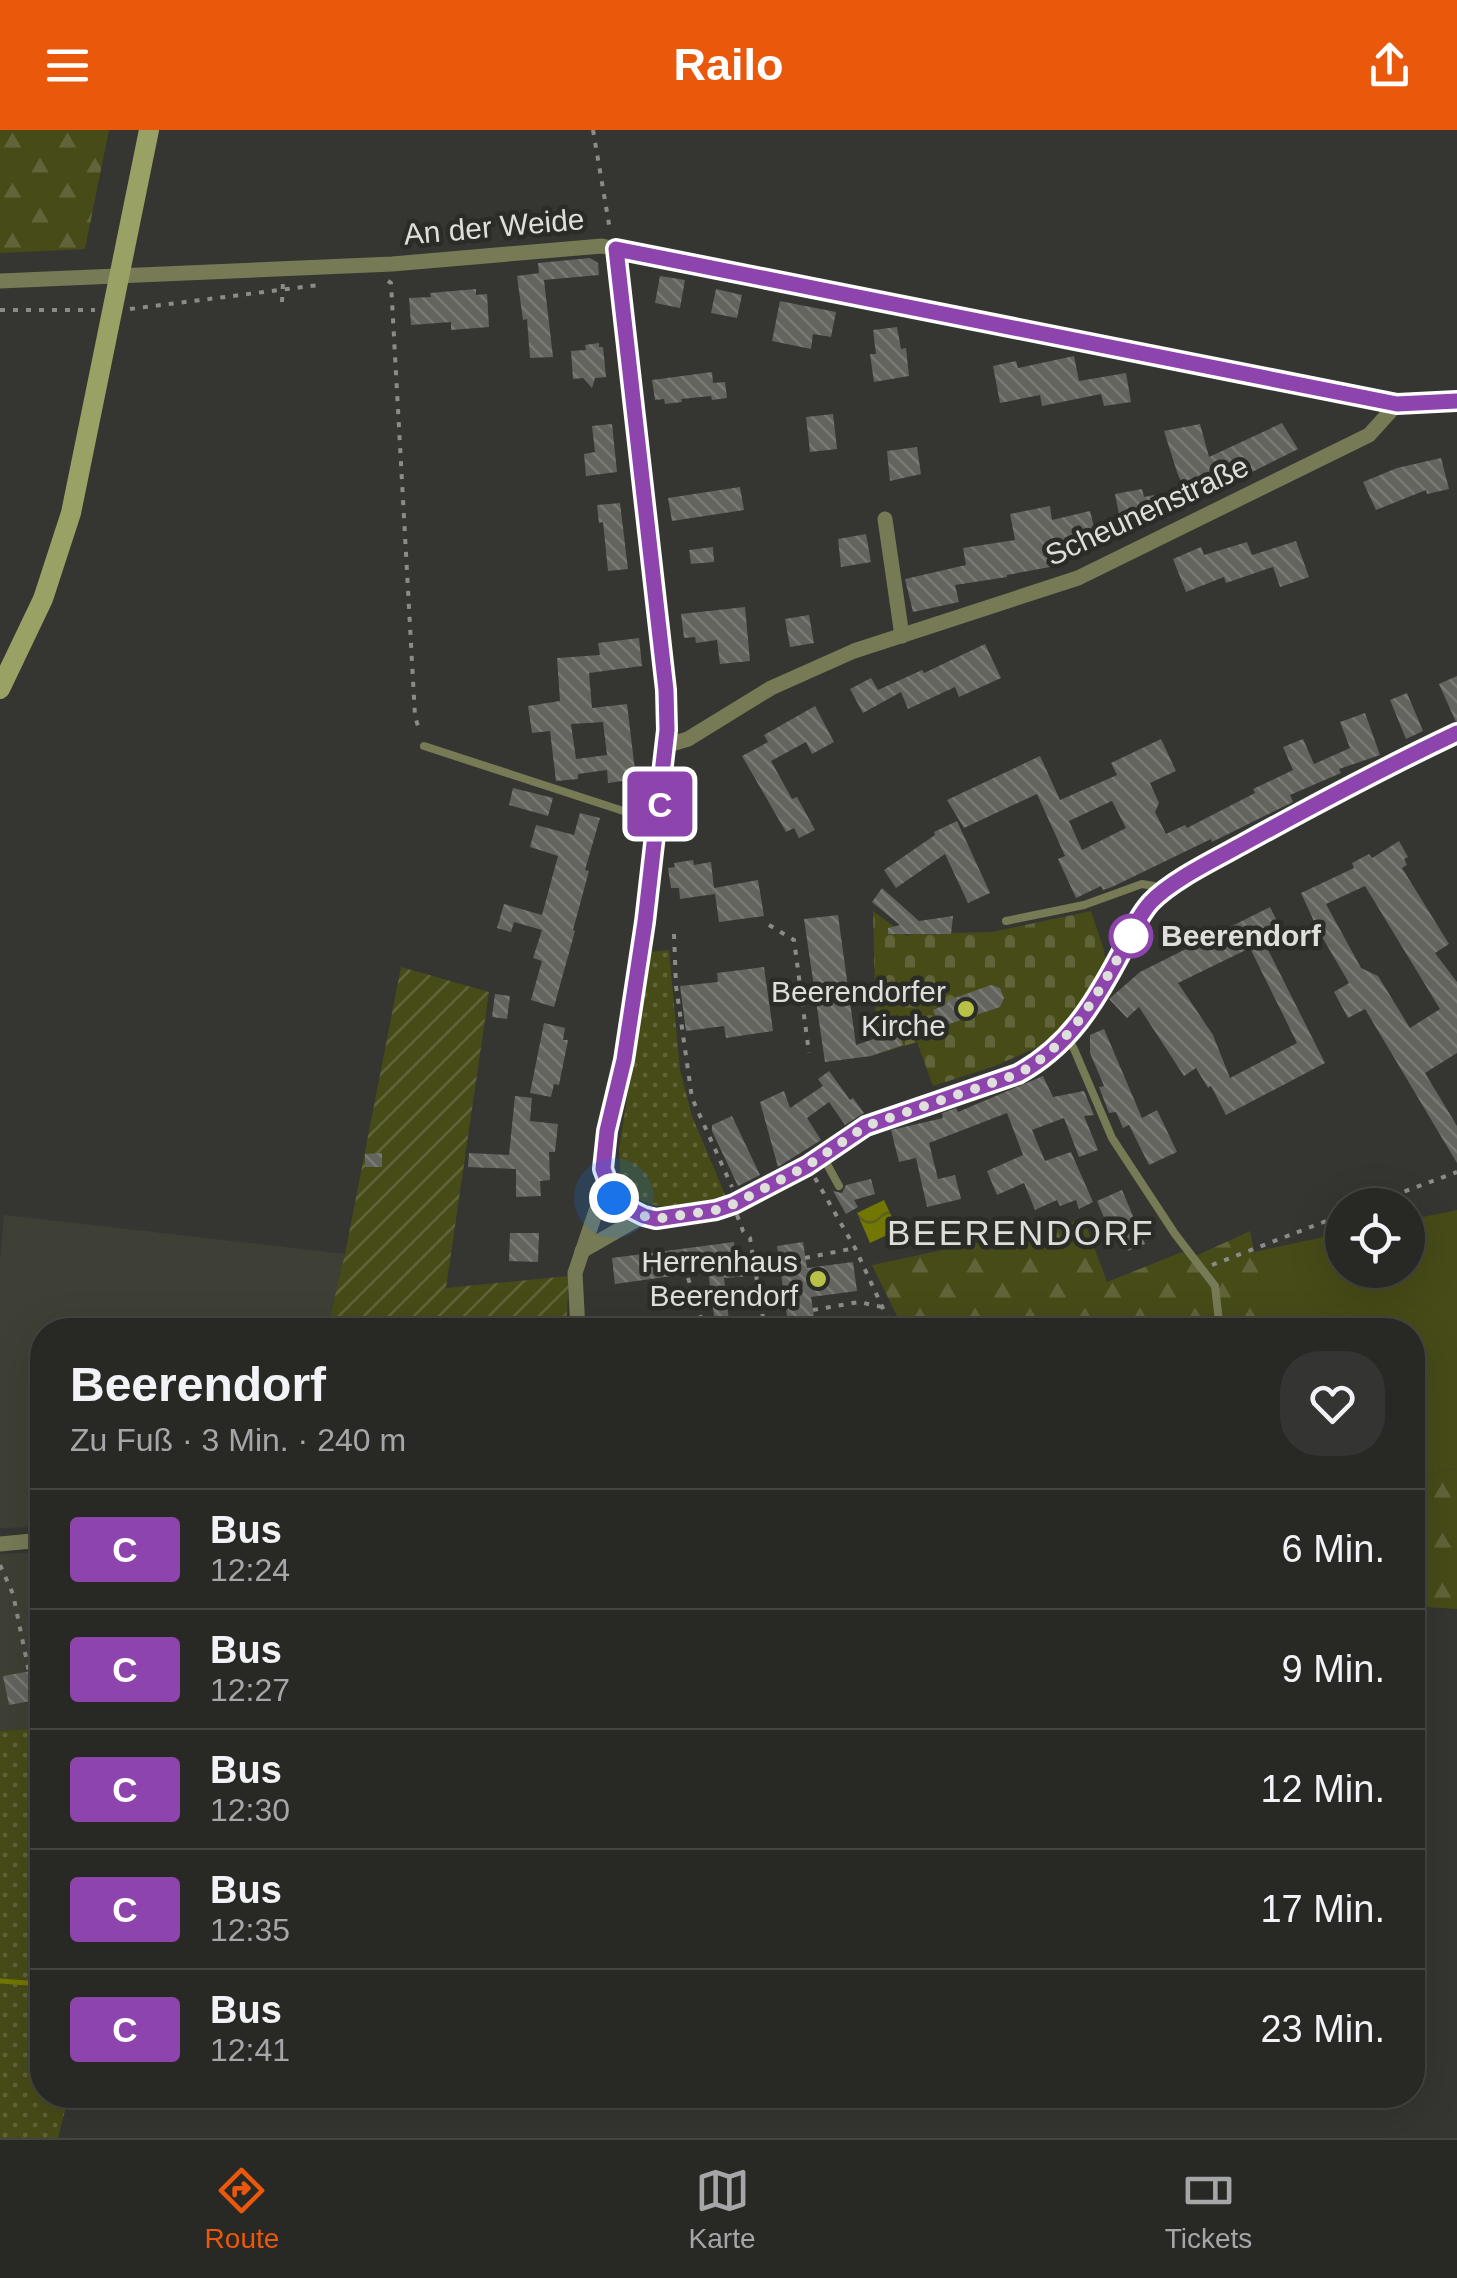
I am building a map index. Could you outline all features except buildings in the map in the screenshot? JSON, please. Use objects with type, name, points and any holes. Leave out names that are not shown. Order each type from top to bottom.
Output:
[{"type":"main road","points":[[0,689],[56,564],[78,479],[149,130]]},
{"type":"street","name":"An der Weide","points":[[0,281],[392,264],[602,246],[1397,404],[1457,401]]},
{"type":"street","points":[[616,249],[666,690],[658,820],[624,1060],[607,1131],[603,1169],[614,1198],[626,1207],[656,1219],[734,1204],[807,1166],[866,1126],[1018,1074],[1042,1061],[1067,1037],[1101,990],[1151,902],[1222,856],[1362,779],[1457,734]]},
{"type":"street","name":"Scheunenstraße","points":[[665,746],[688,740],[771,688],[854,652],[1078,578],[1369,434],[1397,404]]},
{"type":"street","points":[[885,518],[902,636]]},
{"type":"street","points":[[578,1318],[576,1273],[596,1208],[608,1186]]},
{"type":"street","points":[[581,1252],[644,1216]]},
{"type":"street","points":[[0,1544],[30,1541]]},
{"type":"lane","points":[[424,746],[658,820]]},
{"type":"lane","points":[[1006,921],[1084,905],[1142,884],[1154,886],[1162,894]]},
{"type":"lane","points":[[1067,1037],[1112,1138],[1175,1234],[1216,1286],[1219,1318]]},
{"type":"lane","points":[[822,1155],[839,1186]]},
{"type":"path","points":[[593,130],[608,224],[616,249]]},
{"type":"path","points":[[384,278],[391,283],[416,716],[424,746]]},
{"type":"path","points":[[0,310],[156,307],[334,282]]},
{"type":"path","points":[[769,925],[794,940],[809,1053]]},
{"type":"path","points":[[674,934],[676,986],[692,1098],[734,1192],[743,1231],[750,1238],[764,1318]]},
{"type":"path","points":[[807,1166],[855,1248],[887,1318]]},
{"type":"path","points":[[1414,1188],[1457,1172]]},
{"type":"path","points":[[1202,1269],[1325,1221]]},
{"type":"path","points":[[806,1258],[855,1248]]},
{"type":"path","points":[[688,1278],[700,1318]]},
{"type":"path","points":[[813,1310],[859,1302],[882,1307]]},
{"type":"path","points":[[0,1565],[12,1594],[29,1672]]},
{"type":"shaded area","points":[[4,1215],[345,1254],[330,1318],[30,1318],[30,1527],[0,1528],[0,1261]]},
{"type":"shaded area","points":[[30,1553],[30,1729],[0,1731],[0,1554]]},
{"type":"green space","points":[[0,130],[109,130],[85,249],[0,253]]},
{"type":"green space","points":[[873,911],[907,936],[992,932],[1091,911],[1106,965],[1095,987],[1061,1029],[1040,1046],[933,1086],[917,1042],[881,1053],[876,1039]]},
{"type":"green space","points":[[669,950],[680,1070],[692,1116],[726,1197],[671,1207],[648,1204],[629,1192],[621,1182],[619,1149],[650,952]]},
{"type":"green space","points":[[401,967],[489,992],[446,1288],[569,1276],[567,1318],[330,1318]]},
{"type":"green space","points":[[1457,1210],[1457,1468],[1425,1475],[1425,1318],[1268,1318],[1254,1252],[1325,1237],[1325,1288],[1425,1288],[1425,1217]]},
{"type":"green space","points":[[1084,1220],[1107,1282],[1182,1252],[1198,1255],[1250,1231],[1268,1318],[898,1318],[872,1265]]},
{"type":"green space","points":[[1457,1468],[1457,1609],[1425,1607],[1425,1475]]},
{"type":"green space","points":[[30,1729],[30,2108],[66,2108],[58,2138],[0,2138],[0,1731]]},
{"type":"water","points":[[884,1200],[898,1230],[870,1243],[857,1213]]},
{"type":"waterway","points":[[0,1981],[30,1983]]},
{"type":"bus line","name":"C","points":[[1457,401],[1397,404],[616,249],[666,690],[667,730],[645,922],[624,1060],[607,1131],[603,1169],[614,1198],[656,1219],[716,1210],[807,1166],[866,1126],[1018,1074],[1042,1061],[1087,1012],[1151,902],[1253,839],[1379,770],[1457,733]]},
{"type":"place","name":"Beerendorf","points":[[1131,936]]},
{"type":"place","name":"Beerendorfer Kirche","points":[[966,1009]]},
{"type":"place","name":"Herrenhaus Beerendorf","points":[[818,1279]]},
{"type":"district","name":"BEERENDORF","points":[[1021,1233]]},
{"type":"route","points":[[614,1198],[656,1219],[716,1210],[807,1166],[866,1126],[1018,1074],[1042,1061],[1067,1037],[1101,990],[1131,936]]}]
